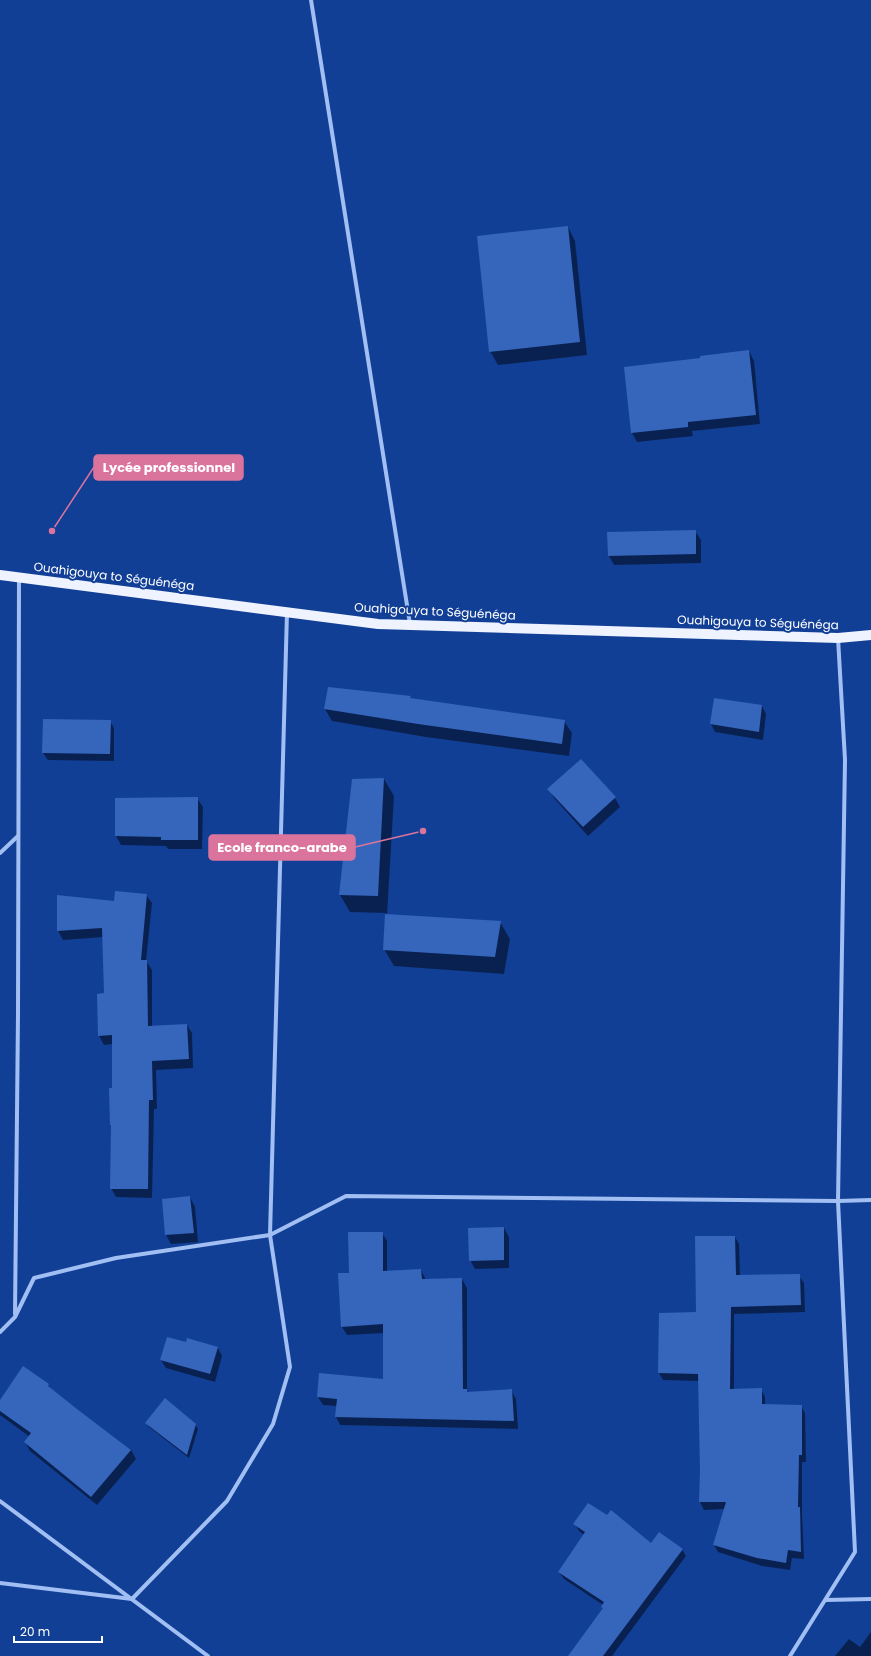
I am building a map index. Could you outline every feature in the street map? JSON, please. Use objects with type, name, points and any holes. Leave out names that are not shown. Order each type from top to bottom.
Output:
[{"type":"main road","name":"Ouahigouya to Séguénéga","points":[[0,574],[378,624],[838,638],[871,635]]},
{"type":"street","points":[[311,0],[410,625]]},
{"type":"street","points":[[15,1317],[19,577]]},
{"type":"street","points":[[132,1599],[227,1501],[273,1424],[290,1367],[270,1235],[287,612]]},
{"type":"street","points":[[790,1656],[855,1552],[838,1201],[845,760],[838,638]]},
{"type":"street","points":[[0,853],[18,836]]},
{"type":"street","points":[[0,1332],[15,1317],[34,1278],[116,1258],[270,1235],[346,1196],[838,1201],[871,1200]]},
{"type":"street","points":[[0,1501],[208,1656]]},
{"type":"street","points":[[0,1583],[132,1599]]},
{"type":"street","points":[[826,1600],[871,1599]]},
{"type":"building","points":[[568,226],[580,342],[489,352],[477,236]]},
{"type":"building","points":[[749,350],[756,415],[688,422],[688,427],[631,433],[624,367],[700,358],[700,356]]},
{"type":"building","points":[[696,530],[696,554],[608,556],[607,532]]},
{"type":"building","points":[[328,687],[411,696],[410,698],[565,720],[562,744],[324,709]]},
{"type":"building","points":[[714,698],[762,705],[759,732],[710,724]]},
{"type":"building","points":[[43,719],[111,720],[110,754],[42,753]]},
{"type":"building","points":[[581,759],[616,797],[583,827],[547,789]]},
{"type":"building","points":[[384,778],[378,896],[339,895],[352,779]]},
{"type":"building","points":[[198,797],[198,840],[161,840],[161,837],[115,836],[115,798]]},
{"type":"building","points":[[115,891],[147,894],[141,960],[147,960],[148,1026],[187,1024],[189,1059],[152,1061],[153,1100],[149,1100],[148,1189],[110,1189],[111,1125],[109,1088],[112,1088],[112,1035],[98,1036],[97,994],[104,993],[102,928],[57,931],[57,895],[114,901]]},
{"type":"building","points":[[385,914],[501,921],[495,957],[383,950]]},
{"type":"building","points":[[190,1196],[194,1233],[165,1235],[162,1199]]},
{"type":"building","points":[[504,1227],[504,1260],[469,1261],[468,1228]]},
{"type":"building","points":[[348,1232],[383,1232],[383,1271],[421,1269],[422,1279],[462,1278],[463,1389],[467,1389],[467,1392],[512,1389],[514,1421],[335,1417],[337,1399],[317,1397],[319,1373],[383,1379],[383,1324],[341,1327],[338,1273],[349,1273]]},
{"type":"building","points":[[695,1236],[735,1236],[736,1275],[800,1274],[801,1305],[731,1307],[730,1389],[762,1388],[762,1404],[802,1405],[802,1455],[799,1455],[798,1507],[800,1507],[801,1552],[788,1550],[786,1563],[757,1558],[713,1545],[726,1502],[699,1502],[700,1471],[698,1374],[658,1373],[659,1313],[696,1312]]},
{"type":"building","points":[[167,1337],[186,1342],[187,1338],[218,1347],[210,1374],[160,1360]]},
{"type":"building","points":[[23,1366],[49,1384],[48,1386],[131,1450],[91,1497],[24,1442],[31,1433],[0,1411],[0,1400]]},
{"type":"building","points":[[165,1398],[196,1424],[187,1455],[145,1423]]},
{"type":"building","points":[[588,1503],[607,1515],[611,1510],[651,1543],[659,1532],[683,1549],[603,1656],[568,1656],[603,1608],[601,1607],[604,1602],[558,1572],[585,1532],[573,1524]]},
{"type":"place","name":"Lycée professionnel","points":[[52,531]]},
{"type":"place","name":"Ecole franco-arabe","points":[[423,831]]}]
